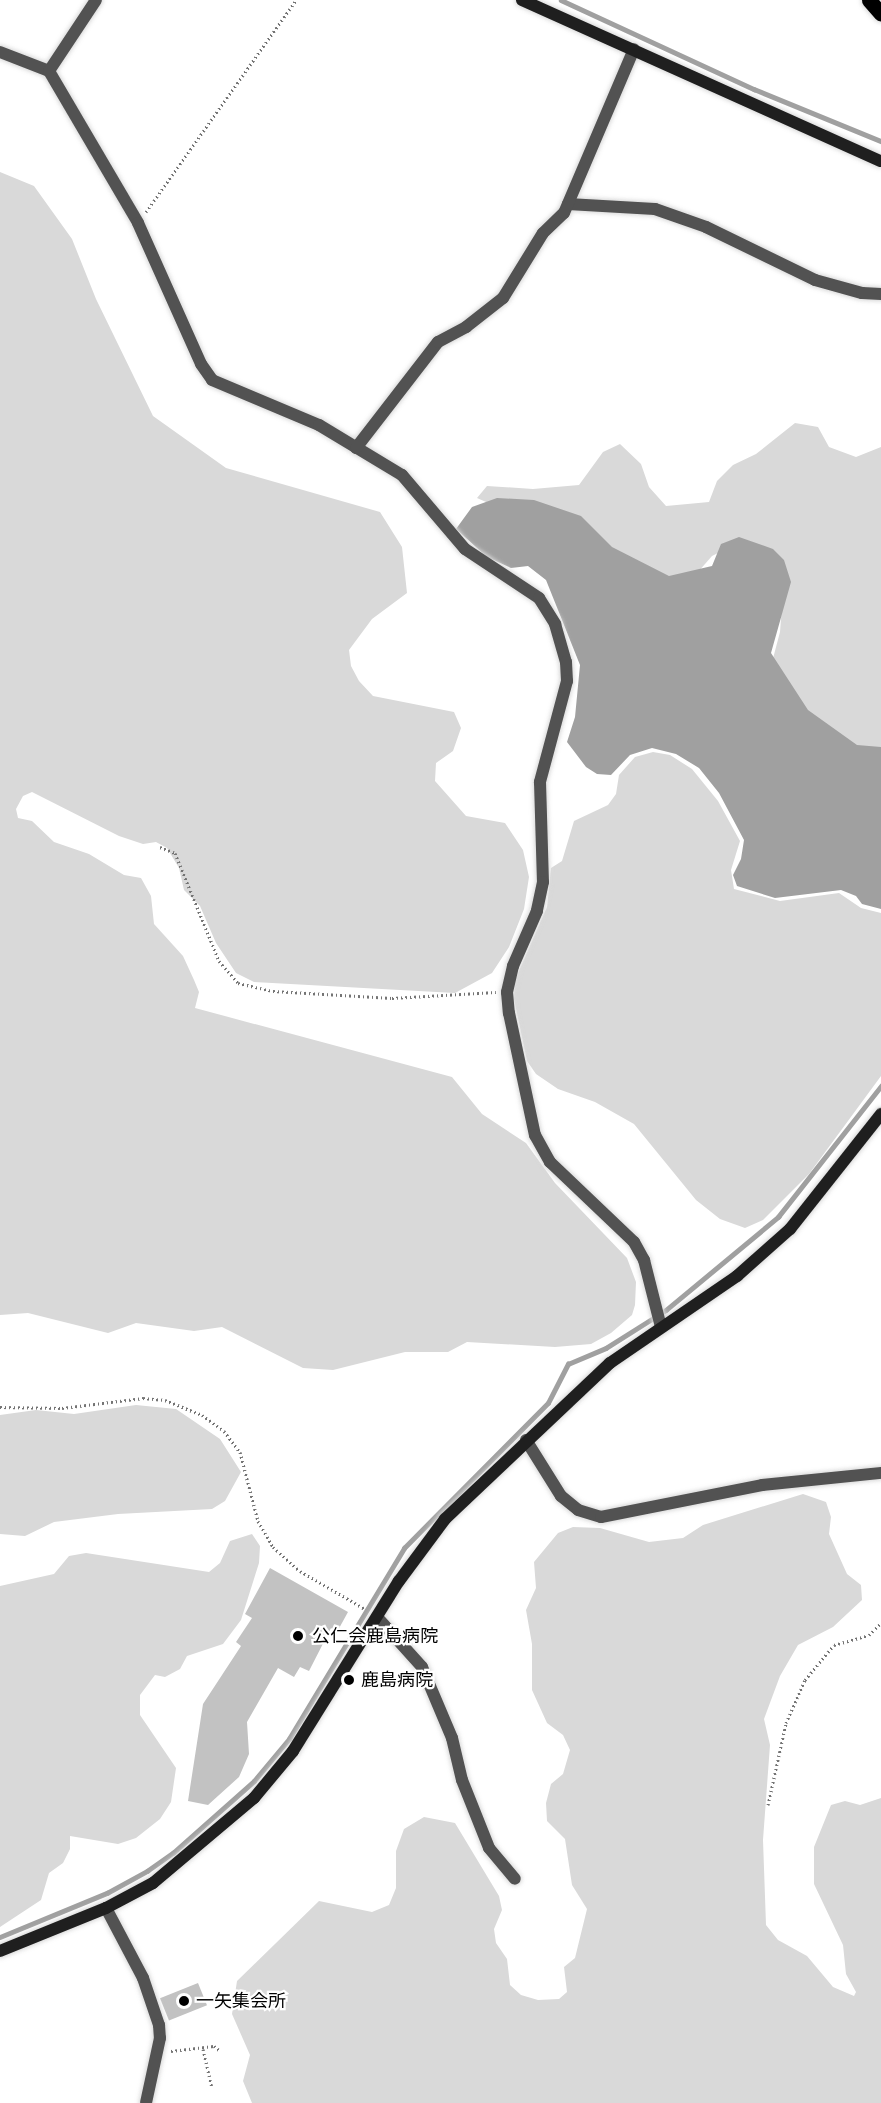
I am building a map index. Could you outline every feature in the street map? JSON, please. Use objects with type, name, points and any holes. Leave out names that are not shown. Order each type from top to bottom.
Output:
[{"type":"main road","points":[[869,0],[881,14]]},
{"type":"street","points":[[49,71],[96,0]]},
{"type":"street","points":[[522,0],[881,161]]},
{"type":"street","points":[[356,447],[438,342],[466,327],[503,298],[543,233],[568,204],[634,49]]},
{"type":"street","points":[[0,52],[49,71],[138,223],[201,364],[212,380],[319,425],[402,475],[465,549],[539,598],[561,640],[567,681],[540,782],[543,882],[537,911],[507,992],[535,1135],[550,1162],[633,1242],[644,1260],[658,1318]]},
{"type":"street","points":[[568,204],[655,209],[706,227],[815,280],[862,293],[881,294]]},
{"type":"street","points":[[0,1951],[106,1908],[153,1883],[188,1857],[273,1778],[377,1617],[445,1519],[526,1440],[658,1318],[737,1276],[790,1229],[881,1114]]},
{"type":"street","points":[[526,1440],[561,1496],[578,1510],[601,1517],[762,1485],[881,1473]]},
{"type":"street","points":[[377,1617],[422,1667],[452,1738],[462,1780],[489,1848],[515,1879]]},
{"type":"street","points":[[106,1908],[152,2001],[160,2038],[146,2103]]},
{"type":"path","points":[[138,223],[296,0]]},
{"type":"path","points":[[160,847],[175,853],[219,961],[238,983],[273,991],[392,998],[507,992]]},
{"type":"path","points":[[0,1407],[62,1408],[143,1398],[165,1400],[202,1415],[224,1431],[240,1452],[258,1521],[273,1547],[300,1571],[362,1608]]},
{"type":"path","points":[[768,1805],[786,1723],[806,1680],[834,1645],[869,1635],[881,1623]]},
{"type":"path","points":[[158,2052],[203,2049],[214,2046],[219,2050]]},
{"type":"path","points":[[203,2049],[212,2088]]},
{"type":"shaded area","points":[[0,172],[34,186],[72,239],[96,299],[153,416],[226,468],[380,512],[402,547],[407,593],[372,619],[349,650],[351,666],[359,681],[373,696],[454,712],[461,728],[453,751],[436,763],[435,781],[466,816],[505,823],[523,850],[529,877],[524,909],[509,947],[492,973],[455,993],[254,982],[236,973],[216,943],[200,906],[184,890],[179,868],[167,848],[156,842],[143,844],[119,836],[32,792],[23,796],[16,809],[18,818],[32,821],[54,842],[89,854],[124,875],[141,878],[151,896],[154,924],[183,956],[199,992],[195,1008],[452,1077],[482,1114],[526,1143],[555,1183],[627,1258],[636,1282],[632,1315],[611,1333],[591,1344],[555,1347],[467,1342],[448,1352],[405,1352],[333,1370],[303,1368],[222,1327],[194,1331],[136,1323],[108,1333],[28,1313],[0,1315]]},
{"type":"shaded area","points":[[795,423],[818,427],[829,447],[856,457],[881,447],[881,752],[848,748],[820,728],[771,666],[780,632],[783,591],[734,545],[712,556],[691,580],[664,580],[477,498],[487,486],[533,489],[579,485],[603,452],[620,444],[641,464],[649,487],[666,506],[709,502],[717,481],[733,465],[756,454]]},
{"type":"shaded area","points":[[497,498],[534,500],[581,516],[612,547],[669,576],[712,566],[721,544],[739,537],[773,549],[784,560],[791,582],[771,653],[808,710],[857,745],[881,747],[881,909],[862,904],[856,896],[841,890],[775,898],[737,886],[733,875],[741,859],[744,840],[719,793],[699,768],[676,754],[652,748],[630,755],[611,775],[597,774],[586,767],[567,742],[575,717],[580,665],[546,580],[528,566],[511,568],[487,557],[456,529],[472,507]]},
{"type":"shaded area","points":[[653,752],[670,755],[692,769],[718,801],[740,841],[731,870],[734,889],[780,901],[839,893],[861,908],[881,913],[881,1076],[809,1174],[763,1220],[745,1228],[720,1219],[696,1200],[634,1124],[595,1102],[558,1089],[536,1074],[527,1061],[514,999],[515,980],[547,907],[551,868],[562,861],[574,821],[608,805],[616,794],[619,775],[635,757]]},
{"type":"shaded area","points":[[136,1405],[176,1409],[220,1439],[241,1472],[225,1501],[212,1509],[118,1514],[54,1522],[25,1536],[0,1534],[0,1415],[36,1410],[74,1414]]},
{"type":"shaded area","points":[[803,1494],[826,1502],[831,1517],[829,1534],[847,1574],[861,1585],[862,1600],[833,1627],[798,1645],[780,1676],[764,1719],[770,1745],[763,1840],[766,1925],[778,1940],[807,1956],[833,1987],[854,1996],[856,1992],[846,1974],[843,1945],[814,1884],[814,1847],[831,1805],[845,1801],[860,1805],[881,1798],[881,2103],[252,2103],[243,2081],[250,2055],[232,2014],[237,1981],[319,1901],[372,1912],[389,1905],[396,1888],[396,1851],[404,1829],[424,1817],[455,1823],[499,1896],[502,1910],[494,1929],[496,1943],[507,1959],[510,1985],[521,1995],[538,2000],[559,1999],[567,1992],[564,1967],[575,1958],[587,1909],[572,1885],[565,1839],[547,1821],[546,1803],[551,1784],[563,1774],[570,1750],[563,1735],[547,1723],[532,1690],[532,1644],[526,1610],[536,1588],[534,1562],[558,1533],[573,1527],[600,1528],[649,1542],[683,1538],[703,1525]]},
{"type":"shaded area","points":[[252,1534],[260,1546],[259,1563],[241,1620],[223,1644],[187,1656],[180,1669],[165,1677],[155,1675],[140,1695],[140,1715],[176,1768],[171,1802],[160,1819],[136,1838],[118,1844],[70,1836],[70,1849],[63,1863],[49,1873],[41,1900],[0,1927],[0,1586],[54,1574],[69,1556],[86,1553],[209,1572],[220,1563],[230,1541]]},
{"type":"building","points":[[270,1568],[348,1612],[337,1632],[331,1628],[309,1671],[300,1667],[294,1677],[278,1668],[247,1722],[249,1754],[239,1777],[208,1805],[188,1801],[203,1704],[241,1646],[236,1642],[252,1618],[245,1614]]},
{"type":"building","name":"一矢集会所","points":[[198,1983],[207,2005],[169,2021],[160,1998]]},
{"type":"waterway","points":[[561,0],[754,89],[881,141]]},
{"type":"waterway","points":[[0,1937],[107,1893],[147,1871],[173,1853],[254,1781],[289,1739],[404,1548],[548,1403],[568,1364],[606,1348],[666,1310],[778,1217],[881,1086]]},
{"type":"place","name":"公仁会鹿島病院","points":[[298,1636]]},
{"type":"place","name":"鹿島病院","points":[[349,1680]]},
{"type":"place","name":"一矢集会所","points":[[184,2001]]}]
